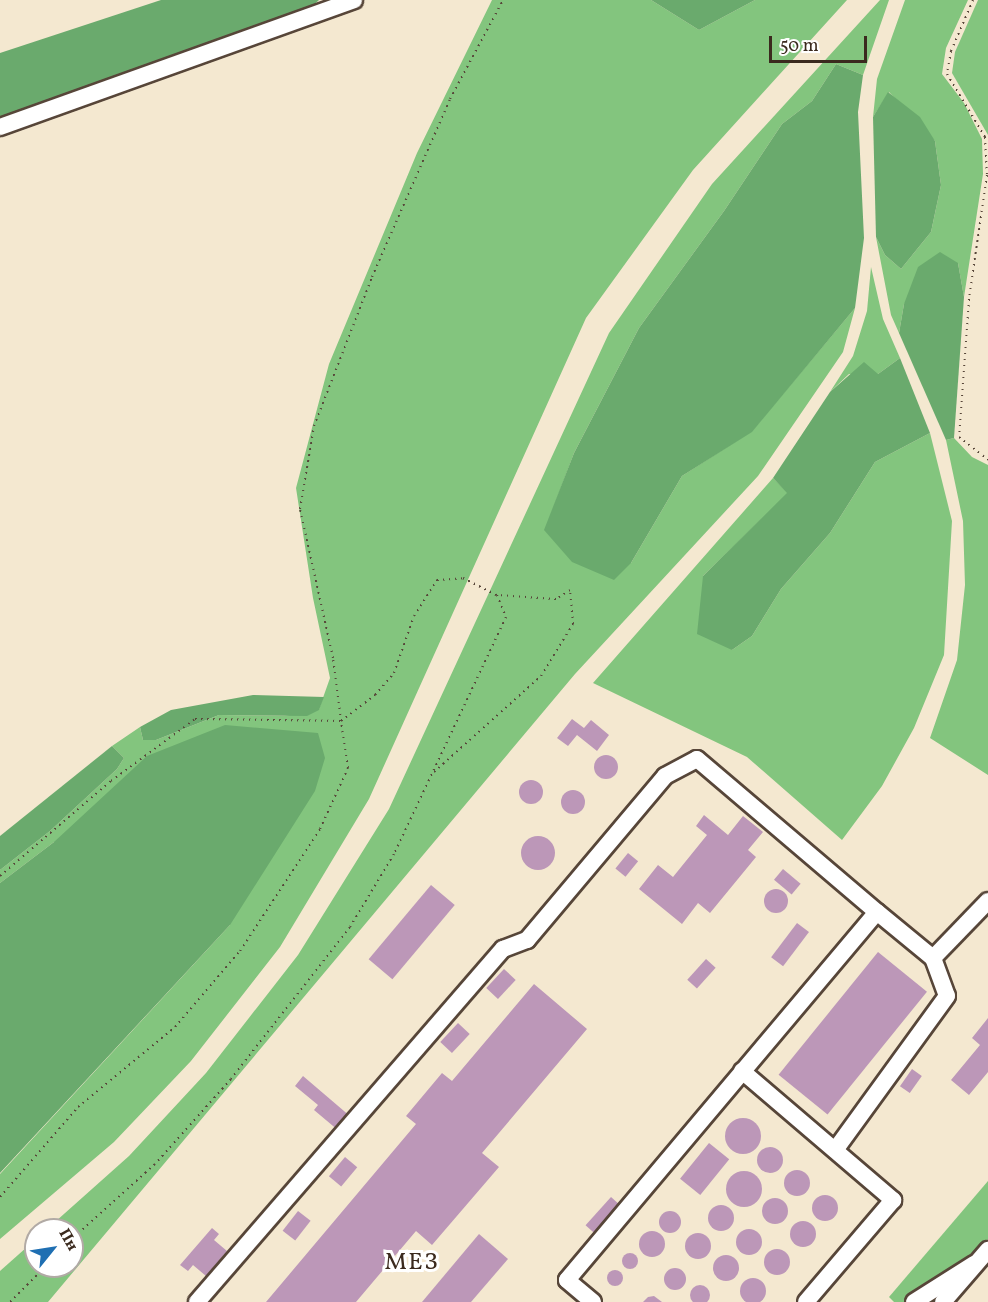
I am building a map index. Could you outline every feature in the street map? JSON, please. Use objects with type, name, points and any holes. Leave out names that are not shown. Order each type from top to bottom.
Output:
[{"type":"street","points":[[0,127],[300,23],[354,0]]},
{"type":"street","points":[[197,1302],[503,949],[527,940],[665,776],[697,759],[933,958],[947,996],[835,1150]]},
{"type":"street","points":[[933,958],[988,901]]},
{"type":"street","points":[[593,1302],[567,1281],[877,912]]},
{"type":"street","points":[[742,1071],[893,1200],[806,1302]]},
{"type":"street","points":[[943,1302],[988,1250]]},
{"type":"street","points":[[914,1302],[974,1264]]},
{"type":"path","points":[[0,1197],[78,1107],[175,1027],[240,951],[320,829],[348,768],[333,658],[300,509],[314,426],[372,277],[446,109],[503,0]]},
{"type":"path","points":[[973,0],[951,51],[947,74],[985,138],[987,175],[969,299],[959,437],[988,460]]},
{"type":"path","points":[[0,876],[111,781],[195,719],[341,721],[375,695],[394,673],[414,616],[437,580],[463,578],[497,595],[556,599],[570,590],[573,624],[541,676],[432,774]]},
{"type":"path","points":[[84,1228],[155,1164],[216,1096],[350,927],[394,854],[506,617],[497,595]]},
{"type":"path","points":[[10,1302],[34,1278]]},
{"type":"green space","points":[[161,0],[319,0],[300,18],[0,122],[0,53]]},
{"type":"green space","points":[[492,0],[651,0],[699,30],[755,0],[847,0],[693,170],[586,318],[369,799],[280,947],[191,1061],[114,1142],[0,1239],[0,1174],[230,925],[54,842],[0,883],[0,870],[50,831],[117,769],[124,758],[112,746],[140,727],[143,740],[156,740],[219,715],[285,716],[319,709],[330,678],[313,598],[296,488],[329,364],[417,153]]},
{"type":"green space","points":[[651,0],[755,0],[699,30]]},
{"type":"green space","points":[[880,0],[889,0],[863,75],[836,64],[812,101],[782,124],[724,211],[639,328],[574,453],[545,530],[631,563],[682,476],[752,431],[855,308],[843,352],[758,476],[575,674],[84,1259],[84,1218],[59,1218],[129,1156],[206,1073],[298,955],[389,809],[609,333],[712,184]]},
{"type":"green space","points":[[905,0],[968,0],[946,48],[942,74],[964,103],[982,139],[983,174],[964,297],[958,263],[904,304],[899,333],[891,315],[876,237],[885,255],[901,269],[931,232],[941,185],[935,141],[889,92],[873,117],[877,79]]},
{"type":"green space","points":[[978,0],[988,0],[988,135],[952,73],[955,52]]},
{"type":"green space","points":[[836,64],[863,75],[858,112],[864,238],[855,308],[752,432],[682,476],[631,563],[614,580],[572,562],[544,530],[574,453],[639,328],[724,211],[782,124],[812,101]]},
{"type":"green space","points":[[888,92],[920,117],[935,141],[941,185],[931,232],[901,269],[885,255],[876,237],[873,117]]},
{"type":"green space","points":[[940,252],[958,263],[964,297],[954,438],[946,440],[899,333],[904,304],[918,267]]},
{"type":"green space","points":[[871,267],[883,319],[900,358],[878,374],[849,374],[830,392],[853,356],[867,311]]},
{"type":"green space","points":[[900,358],[930,433],[875,462],[830,533],[781,589],[752,636],[732,650],[697,634],[703,576],[787,493],[773,478],[830,392],[864,362],[878,374]]},
{"type":"green space","points":[[930,433],[952,521],[944,655],[914,728],[882,786],[842,840],[747,757],[593,683],[773,478],[788,493],[703,576],[732,650],[752,636],[781,589],[830,533],[875,462]]},
{"type":"green space","points":[[954,438],[972,457],[988,465],[988,775],[930,738],[957,660],[965,585],[963,521],[946,440]]},
{"type":"green space","points":[[253,695],[324,697],[319,710],[307,716],[219,715],[156,740],[143,740],[140,727],[171,710]]},
{"type":"green space","points":[[225,725],[318,733],[325,758],[315,791],[230,925],[0,1173],[0,883],[54,842],[147,756]]},
{"type":"green space","points":[[112,746],[124,758],[117,769],[50,831],[0,870],[0,836]]},
{"type":"green space","points":[[988,1181],[988,1239],[971,1258],[904,1302],[894,1302],[889,1297]]},
{"type":"green space","points":[[24,1250],[24,1278],[68,1278],[48,1302],[0,1302],[0,1271]]},
{"type":"building","points":[[572,719],[584,728],[591,720],[609,735],[597,751],[577,735],[568,746],[557,738]]},
{"type":"building","points":[[606,755],[615,758],[618,767],[615,776],[606,779],[597,776],[594,767],[597,758]]},
{"type":"building","points":[[526,780],[536,780],[543,787],[543,797],[536,804],[526,804],[519,797],[519,787]]},
{"type":"building","points":[[573,790],[582,793],[585,802],[582,811],[573,814],[564,811],[561,802],[564,793]]},
{"type":"building","points":[[704,815],[728,835],[743,816],[763,832],[748,850],[756,857],[710,913],[698,903],[682,924],[639,889],[658,865],[673,877],[707,835],[696,826]]},
{"type":"building","points":[[538,836],[550,841],[555,853],[550,865],[538,870],[526,865],[521,853],[526,841]]},
{"type":"building","points":[[628,853],[638,861],[626,877],[615,869]]},
{"type":"building","points":[[783,869],[801,884],[792,895],[774,880]]},
{"type":"building","points":[[431,885],[455,905],[392,979],[369,959]]},
{"type":"building","points":[[771,889],[781,889],[788,896],[788,906],[781,913],[771,913],[764,906],[764,896]]},
{"type":"building","points":[[797,923],[809,932],[783,966],[771,957]]},
{"type":"building","points":[[878,952],[927,992],[828,1114],[779,1075]]},
{"type":"building","points":[[706,959],[716,968],[697,989],[687,980]]},
{"type":"building","points":[[504,969],[516,980],[498,999],[486,988]]},
{"type":"building","points":[[534,984],[587,1029],[482,1153],[499,1167],[432,1245],[416,1231],[356,1302],[266,1302],[416,1124],[406,1116],[442,1073],[452,1081]]},
{"type":"building","points":[[988,1018],[988,1072],[969,1095],[951,1080],[980,1045],[972,1038]]},
{"type":"building","points":[[458,1023],[470,1034],[452,1053],[440,1042]]},
{"type":"building","points":[[912,1069],[922,1076],[910,1093],[900,1086]]},
{"type":"building","points":[[303,1076],[351,1117],[339,1131],[314,1110],[318,1105],[295,1086]]},
{"type":"building","points":[[743,1118],[755,1124],[761,1136],[755,1148],[743,1154],[731,1148],[725,1136],[731,1124]]},
{"type":"building","points":[[709,1143],[729,1159],[700,1195],[680,1179]]},
{"type":"building","points":[[770,1147],[779,1151],[783,1160],[779,1169],[770,1173],[761,1169],[757,1160],[761,1151]]},
{"type":"building","points":[[345,1157],[357,1167],[341,1186],[329,1176]]},
{"type":"building","points":[[797,1170],[806,1174],[810,1183],[806,1192],[797,1196],[788,1192],[784,1183],[788,1174]]},
{"type":"building","points":[[744,1171],[756,1177],[762,1189],[756,1201],[744,1207],[732,1201],[726,1189],[732,1177]]},
{"type":"building","points":[[825,1195],[834,1199],[838,1208],[834,1217],[825,1221],[816,1217],[812,1208],[816,1199]]},
{"type":"building","points":[[611,1197],[620,1205],[594,1233],[586,1225]]},
{"type":"building","points":[[775,1198],[784,1202],[788,1211],[784,1220],[775,1224],[766,1220],[762,1211],[766,1202]]},
{"type":"building","points":[[721,1205],[730,1209],[734,1218],[730,1227],[721,1231],[712,1227],[708,1218],[712,1209]]},
{"type":"building","points":[[298,1211],[311,1221],[295,1241],[283,1231]]},
{"type":"building","points":[[670,1211],[678,1214],[681,1222],[678,1230],[670,1233],[662,1230],[659,1222],[662,1214]]},
{"type":"building","points":[[803,1221],[812,1225],[816,1234],[812,1243],[803,1247],[794,1243],[790,1234],[794,1225]]},
{"type":"building","points":[[212,1228],[219,1234],[214,1240],[227,1251],[206,1276],[193,1265],[188,1271],[180,1265]]},
{"type":"building","points":[[749,1229],[758,1233],[762,1242],[758,1251],[749,1255],[740,1251],[736,1242],[740,1233]]},
{"type":"building","points":[[652,1231],[661,1235],[665,1244],[661,1253],[652,1257],[643,1253],[639,1244],[643,1235]]},
{"type":"building","points":[[698,1233],[707,1237],[711,1246],[707,1255],[698,1259],[689,1255],[685,1246],[689,1237]]},
{"type":"building","points":[[479,1234],[508,1259],[471,1302],[422,1302]]},
{"type":"building","points":[[777,1249],[786,1253],[790,1262],[786,1271],[777,1275],[768,1271],[764,1262],[768,1253]]},
{"type":"building","points":[[630,1253],[638,1261],[630,1269],[622,1261]]},
{"type":"building","points":[[726,1255],[735,1259],[739,1268],[735,1277],[726,1281],[717,1277],[713,1268],[717,1259]]},
{"type":"building","points":[[675,1268],[683,1271],[686,1279],[683,1287],[675,1290],[667,1287],[664,1279],[667,1271]]},
{"type":"building","points":[[615,1270],[623,1278],[615,1286],[607,1278]]},
{"type":"building","points":[[753,1278],[762,1282],[766,1291],[762,1300],[753,1304],[744,1300],[740,1291],[744,1282]]},
{"type":"building","points":[[700,1285],[707,1288],[710,1295],[707,1302],[700,1305],[693,1302],[690,1295],[693,1288]]},
{"type":"building","points":[[654,1296],[662,1302],[643,1302],[648,1297]]},
{"type":"district","name":"МЕЗ","points":[[412,1264]]}]
